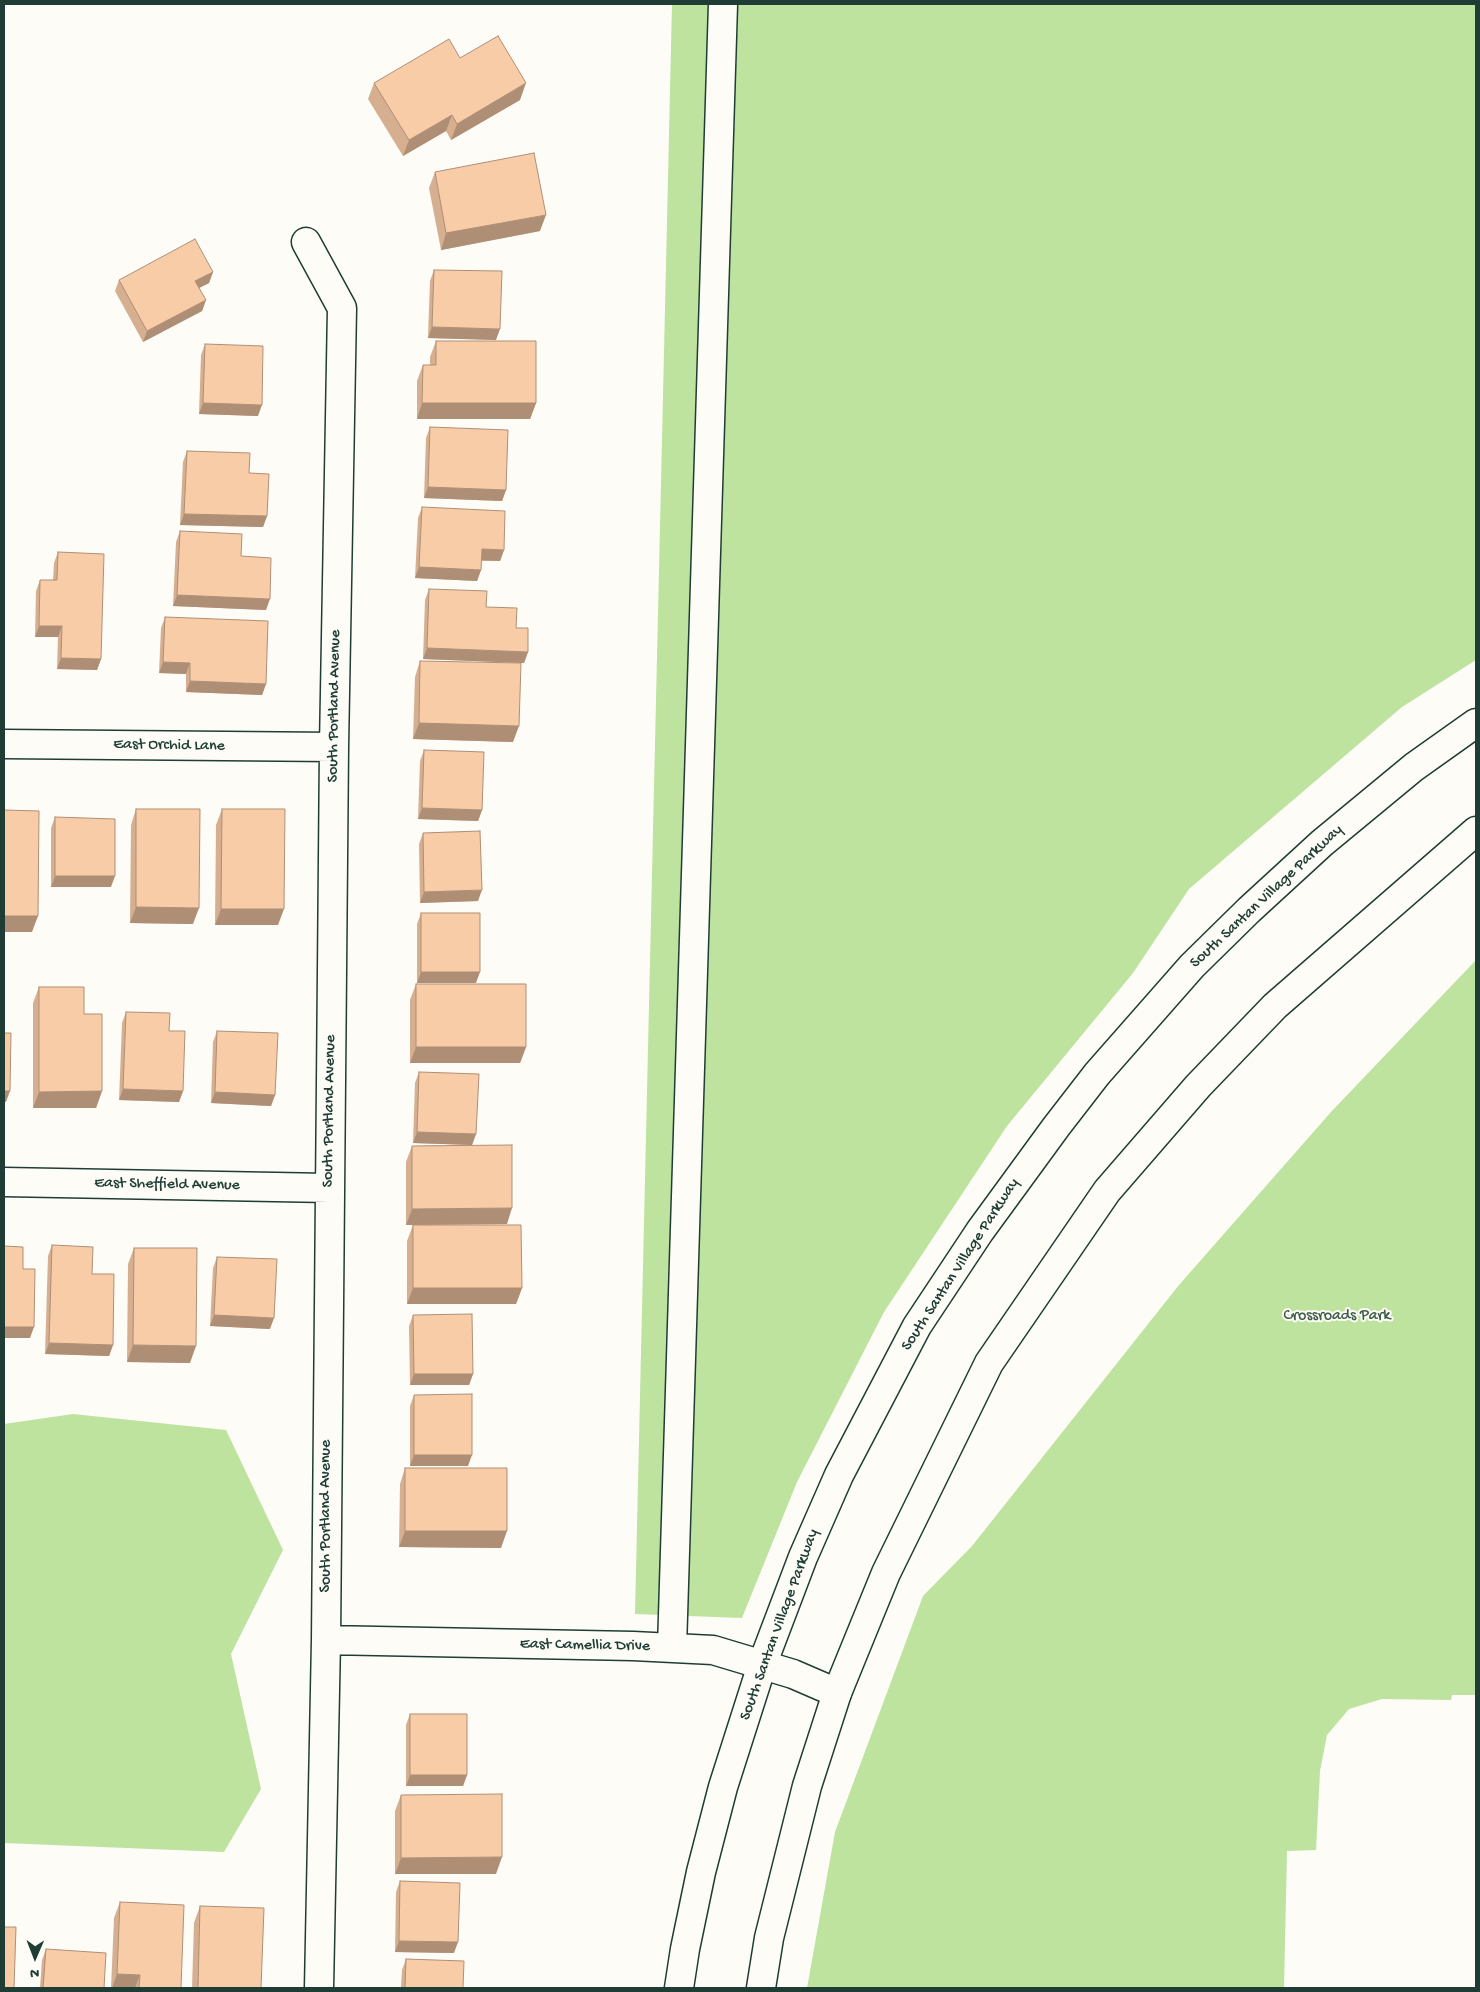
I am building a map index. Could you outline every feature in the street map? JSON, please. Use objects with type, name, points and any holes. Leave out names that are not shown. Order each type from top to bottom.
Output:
[{"type":"street","points":[[672,1648],[723,4]]},
{"type":"street","name":"South Portland Avenue","points":[[306,242],[342,308],[334,747],[326,1640],[319,1988]]},
{"type":"street","name":"South Santan Village Parkway","points":[[679,1988],[701,1872],[723,1787],[762,1665],[803,1557],[839,1475],[917,1326],[980,1231],[1056,1127],[1097,1074],[1192,966],[1249,910],[1322,843],[1414,767],[1476,723]]},
{"type":"street","name":"East Orchid Lane","points":[[4,744],[334,747]]},
{"type":"street","points":[[761,1988],[771,1930],[807,1786],[837,1693],[886,1573],[989,1363],[1107,1191],[1198,1086],[1275,1006],[1476,831]]},
{"type":"street","name":"East Sheffield Avenue","points":[[4,1182],[329,1188]]},
{"type":"street","name":"East Camellia Drive","points":[[326,1640],[713,1650],[794,1674],[837,1693]]},
{"type":"green space","points":[[672,4],[1476,4],[1476,660],[1402,707],[1189,889],[1133,973],[1007,1126],[884,1312],[797,1482],[742,1618],[635,1614]]},
{"type":"green space","name":"Crossroads Park","points":[[1476,960],[1476,1695],[1452,1695],[1451,1700],[1382,1699],[1349,1709],[1327,1735],[1320,1771],[1316,1850],[1287,1851],[1284,1988],[807,1988],[835,1832],[923,1596],[972,1546],[1179,1285],[1331,1112]]},
{"type":"green space","points":[[73,1414],[226,1430],[283,1550],[231,1654],[261,1789],[224,1852],[4,1843],[4,1424]]},
{"type":"building","points":[[498,36],[526,83],[457,124],[452,115],[409,140],[374,83],[449,39],[460,58]]},
{"type":"building","points":[[534,153],[546,215],[446,233],[435,172]]},
{"type":"building","points":[[195,239],[213,272],[195,281],[206,300],[147,331],[119,280]]},
{"type":"building","points":[[434,270],[502,271],[500,329],[432,327]]},
{"type":"building","points":[[436,341],[536,341],[536,403],[422,403],[423,365],[436,365]]},
{"type":"building","points":[[205,344],[263,346],[262,405],[203,403]]},
{"type":"building","points":[[430,427],[508,430],[506,490],[428,487]]},
{"type":"building","points":[[187,451],[250,453],[249,473],[269,474],[267,516],[184,514]]},
{"type":"building","points":[[422,507],[505,511],[504,550],[482,549],[481,570],[419,567]]},
{"type":"building","points":[[180,531],[242,534],[241,556],[271,558],[270,599],[177,595]]},
{"type":"building","points":[[58,552],[104,554],[101,659],[61,658],[62,626],[39,626],[40,580],[57,580]]},
{"type":"building","points":[[429,589],[487,591],[486,607],[517,608],[516,628],[528,628],[528,652],[427,648]]},
{"type":"building","points":[[165,617],[268,621],[266,684],[190,681],[190,663],[163,662]]},
{"type":"building","points":[[420,661],[521,663],[519,726],[419,723]]},
{"type":"building","points":[[424,750],[484,752],[482,810],[422,808]]},
{"type":"building","points":[[136,809],[200,809],[199,908],[136,907]]},
{"type":"building","points":[[222,809],[285,809],[284,909],[221,909]]},
{"type":"building","points":[[4,810],[39,811],[38,916],[4,916]]},
{"type":"building","points":[[55,817],[115,819],[115,876],[55,876]]},
{"type":"building","points":[[480,831],[482,890],[424,892],[423,833]]},
{"type":"building","points":[[421,913],[480,913],[480,972],[421,972]]},
{"type":"building","points":[[416,984],[526,984],[526,1047],[416,1047]]},
{"type":"building","points":[[39,987],[84,987],[84,1014],[102,1014],[102,1091],[39,1092]]},
{"type":"building","points":[[126,1012],[170,1013],[169,1031],[185,1031],[183,1091],[123,1089]]},
{"type":"building","points":[[217,1031],[278,1033],[275,1095],[215,1092]]},
{"type":"building","points":[[4,1033],[11,1033],[10,1091],[4,1091]]},
{"type":"building","points":[[419,1072],[479,1074],[476,1134],[417,1132]]},
{"type":"building","points":[[512,1145],[512,1208],[412,1209],[412,1146]]},
{"type":"building","points":[[413,1225],[521,1225],[522,1288],[413,1288]]},
{"type":"building","points":[[52,1245],[93,1247],[92,1274],[114,1274],[113,1345],[49,1343]]},
{"type":"building","points":[[4,1246],[23,1247],[23,1269],[35,1269],[34,1327],[4,1327]]},
{"type":"building","points":[[134,1248],[197,1248],[196,1346],[133,1345]]},
{"type":"building","points":[[217,1257],[277,1259],[274,1318],[214,1315]]},
{"type":"building","points":[[472,1314],[473,1374],[414,1374],[413,1315]]},
{"type":"building","points":[[472,1394],[472,1455],[414,1455],[414,1395]]},
{"type":"building","points":[[405,1468],[507,1468],[507,1531],[405,1531]]},
{"type":"building","points":[[410,1714],[467,1714],[467,1775],[410,1775]]},
{"type":"building","points":[[502,1794],[502,1857],[401,1858],[401,1795]]},
{"type":"building","points":[[400,1881],[460,1883],[458,1942],[399,1941]]},
{"type":"building","points":[[120,1902],[184,1905],[181,1988],[139,1988],[140,1975],[117,1974]]},
{"type":"building","points":[[200,1906],[264,1908],[261,1988],[198,1988]]},
{"type":"building","points":[[4,1927],[16,1927],[14,1988],[4,1988]]},
{"type":"building","points":[[46,1949],[106,1953],[104,1988],[43,1988]]},
{"type":"building","points":[[406,1959],[464,1961],[463,1988],[405,1988]]}]
